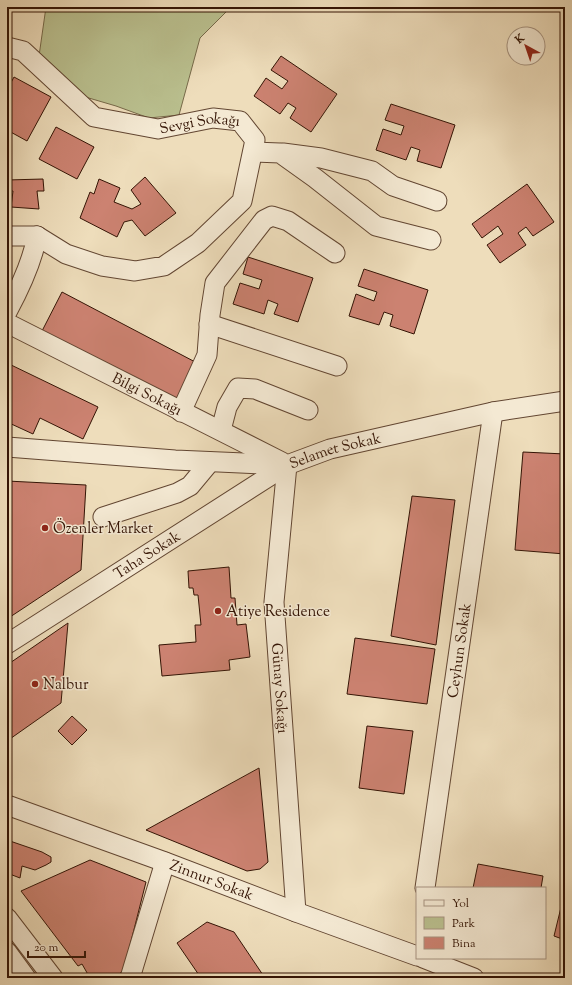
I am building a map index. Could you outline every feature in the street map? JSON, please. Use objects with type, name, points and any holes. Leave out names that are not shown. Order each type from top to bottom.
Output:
[{"type":"street","name":"Sevgi Sokağı","points":[[7,48],[23,51],[94,117],[158,129],[213,118],[240,121],[255,140],[242,201],[198,243],[164,266],[135,272],[102,266],[66,254],[37,236]]},
{"type":"street","points":[[253,152],[280,153],[320,158],[372,171],[392,186],[437,201]]},
{"type":"street","points":[[280,153],[315,178],[376,226],[430,240]]},
{"type":"street","points":[[181,412],[207,355],[209,324],[215,283],[264,220],[272,216],[288,221],[335,253]]},
{"type":"street","points":[[7,236],[37,236],[35,248],[24,279],[7,312]]},
{"type":"street","name":"Bilgi Sokağı","points":[[7,323],[181,412],[221,430],[287,465]]},
{"type":"street","points":[[209,324],[337,366]]},
{"type":"street","points":[[221,430],[227,407],[238,388],[255,389],[308,410]]},
{"type":"street","name":"Selamet Sokak","points":[[7,447],[175,460],[287,465],[330,449],[493,412],[565,401]]},
{"type":"street","name":"Ceyhun Sokak","points":[[425,887],[493,412]]},
{"type":"street","points":[[103,517],[177,493],[190,486],[210,462]]},
{"type":"street","name":"Taha Sokak","points":[[7,644],[287,465]]},
{"type":"street","name":"Günay Sokağı","points":[[287,465],[274,602],[296,912]]},
{"type":"street","name":"Zinnur Sokak","points":[[7,805],[165,862],[296,912],[416,952]]},
{"type":"street","points":[[130,978],[165,862]]},
{"type":"street","points":[[7,918],[53,978]]},
{"type":"street","points":[[7,952],[26,978]]},
{"type":"street","name":"Zinnur Sokak","points":[[431,959],[474,978]]},
{"type":"green space","points":[[46,7],[231,7],[200,38],[179,115],[149,118],[82,96],[39,56]]},
{"type":"building","points":[[281,56],[337,94],[311,132],[290,118],[296,108],[288,103],[280,114],[254,96],[266,78],[282,89],[288,81],[271,70]]},
{"type":"building","points":[[14,77],[51,97],[27,141],[7,130],[7,90]]},
{"type":"building","points":[[391,104],[455,125],[441,168],[417,161],[420,150],[411,147],[406,160],[376,150],[383,129],[401,135],[404,126],[385,120]]},
{"type":"building","points":[[56,127],[94,147],[77,179],[39,159]]},
{"type":"building","points":[[145,177],[176,213],[145,236],[132,220],[124,222],[117,237],[80,218],[90,192],[94,194],[99,179],[120,188],[114,202],[132,209],[141,204],[131,190]]},
{"type":"building","points":[[43,179],[44,191],[37,191],[39,209],[11,207],[13,191],[7,191],[7,180]]},
{"type":"building","points":[[527,184],[554,222],[533,236],[526,227],[518,233],[526,245],[500,263],[487,245],[503,234],[498,226],[482,238],[472,224]]},
{"type":"building","points":[[248,257],[313,278],[298,322],[274,314],[278,304],[268,300],[264,314],[233,304],[240,283],[259,289],[262,280],[243,274]]},
{"type":"building","points":[[364,269],[428,290],[414,334],[390,326],[393,315],[384,312],[379,325],[349,316],[356,294],[374,301],[377,292],[358,286]]},
{"type":"building","points":[[62,292],[199,364],[178,403],[42,331]]},
{"type":"building","points":[[7,363],[98,407],[83,439],[40,418],[33,434],[7,422]]},
{"type":"building","points":[[523,452],[565,454],[565,554],[515,550]]},
{"type":"building","name":"Özenler Market","points":[[7,481],[86,485],[81,570],[7,619]]},
{"type":"building","points":[[412,496],[455,500],[436,645],[391,636]]},
{"type":"building","name":"Atiye Residence","points":[[229,567],[231,598],[235,598],[237,625],[246,624],[250,657],[229,660],[230,670],[162,676],[159,645],[196,642],[195,625],[201,625],[198,595],[194,595],[193,588],[189,588],[188,571]]},
{"type":"building","name":"Nalbur","points":[[68,623],[61,703],[7,741],[7,665]]},
{"type":"building","points":[[355,638],[435,649],[427,704],[347,694]]},
{"type":"building","points":[[72,716],[87,730],[72,745],[58,731]]},
{"type":"building","points":[[367,726],[413,731],[404,794],[359,788]]},
{"type":"building","points":[[259,768],[268,862],[260,869],[247,871],[146,830]]},
{"type":"building","points":[[7,840],[42,852],[51,857],[51,862],[35,870],[22,866],[20,878],[7,873]]},
{"type":"building","points":[[90,860],[146,882],[124,969],[116,978],[90,978],[82,964],[78,966],[21,891]]},
{"type":"building","points":[[478,864],[543,876],[541,887],[473,887]]},
{"type":"building","points":[[565,891],[565,940],[554,936]]},
{"type":"building","points":[[207,922],[234,932],[265,978],[201,978],[177,943]]},
{"type":"place","name":"Özenler Market","points":[[45,528]]},
{"type":"place","name":"Atiye Residence","points":[[218,611]]},
{"type":"place","name":"Nalbur","points":[[35,684]]}]
